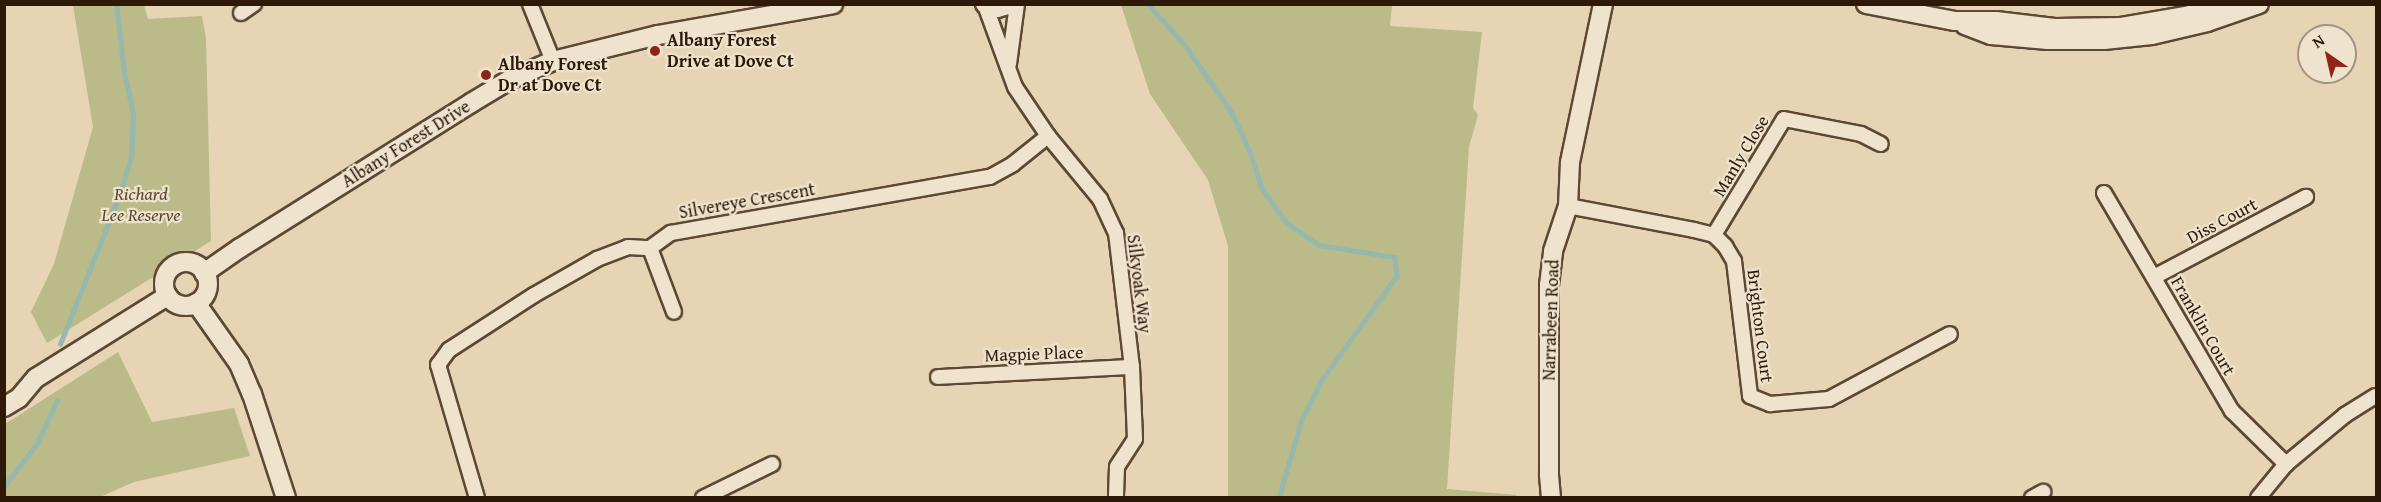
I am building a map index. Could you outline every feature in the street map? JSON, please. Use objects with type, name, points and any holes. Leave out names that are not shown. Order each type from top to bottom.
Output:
[{"type":"street","points":[[241,13],[254,4]]},
{"type":"street","points":[[530,4],[552,61]]},
{"type":"street","name":"Albany Forest Drive","points":[[204,273],[511,79],[552,61],[658,35],[833,4]]},
{"type":"street","points":[[985,5],[997,8],[1012,4]]},
{"type":"street","name":"Silkyoak Way","points":[[1009,66],[1017,4]]},
{"type":"street","name":"Narrabeen Road","points":[[1551,498],[1549,285],[1553,251],[1568,206],[1570,162],[1603,4]]},
{"type":"street","points":[[1955,21],[1996,21],[2055,28],[2120,27],[2190,15],[2220,4]]},
{"type":"street","points":[[1874,5],[1955,21],[1991,35],[2048,40],[2104,40],[2152,35],[2216,20],[2259,4]]},
{"type":"street","name":"Silkyoak Way","points":[[985,5],[1015,87],[1048,136],[1100,199],[1111,218],[1119,244],[1132,367],[1135,439],[1117,467],[1116,498]]},
{"type":"street","name":"Manly Close","points":[[1714,236],[1784,119],[1861,134],[1881,144]]},
{"type":"street","name":"Silvereye Crescent","points":[[477,498],[438,370],[442,356],[534,295],[597,259],[628,247],[650,248],[663,236],[672,233],[990,177],[1013,164],[1048,136]]},
{"type":"street","name":"Franklin Court","points":[[2104,193],[2232,411],[2286,464]]},
{"type":"street","name":"Diss Court","points":[[2154,277],[2306,197]]},
{"type":"street","points":[[1568,206],[1714,236]]},
{"type":"street","name":"Brighton Court","points":[[1714,236],[1725,246],[1734,261],[1750,396],[1770,404],[1829,399],[1950,334]]},
{"type":"street","points":[[650,248],[674,312]]},
{"type":"street","points":[[191,263],[204,273],[207,290],[196,303],[180,305],[167,296],[165,279],[174,266],[191,263]]},
{"type":"street","points":[[4,407],[19,398],[36,378],[167,296]]},
{"type":"street","points":[[196,303],[238,364],[252,394],[286,498]]},
{"type":"street","name":"Magpie Place","points":[[938,377],[1132,367]]},
{"type":"street","points":[[4,394],[22,380],[36,378]]},
{"type":"street","points":[[2258,498],[2286,464],[2345,415],[2376,396]]},
{"type":"street","points":[[703,498],[772,464]]},
{"type":"green space","name":"Richard Lee Reserve","points":[[73,5],[144,5],[148,19],[202,16],[206,38],[211,241],[47,343],[31,312],[54,264],[93,127]]},
{"type":"green space","points":[[1121,5],[1392,5],[1390,26],[1482,32],[1473,108],[1478,115],[1469,147],[1447,489],[1517,495],[1514,497],[1228,497],[1228,246],[1208,180],[1150,94]]},
{"type":"green space","points":[[118,352],[152,422],[234,408],[250,456],[134,482],[100,497],[5,497],[5,424]]},
{"type":"waterway","points":[[60,344],[118,199],[131,157],[133,114],[124,72],[116,4]]},
{"type":"waterway","points":[[1148,4],[1185,45],[1232,113],[1250,151],[1262,188],[1286,222],[1319,245],[1395,257],[1397,276],[1323,379],[1302,420],[1279,498]]},
{"type":"waterway","points":[[4,486],[36,445],[57,401]]},
{"type":"place","name":"Albany Forest Drive at Dove Ct","points":[[655,51]]},
{"type":"place","name":"Albany Forest Dr at Dove Ct","points":[[486,75]]}]
